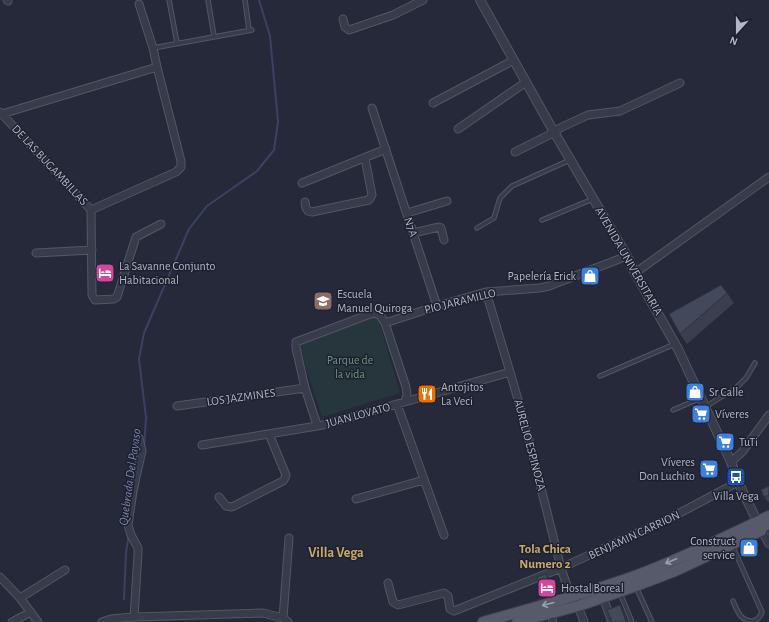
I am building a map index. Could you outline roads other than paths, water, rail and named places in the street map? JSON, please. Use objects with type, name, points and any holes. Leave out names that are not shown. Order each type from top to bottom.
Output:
[{"type":"main road","points":[[517,622],[552,617],[675,571],[732,544],[763,527],[769,516]]},
{"type":"main road","points":[[483,622],[571,598],[635,576],[763,527]]},
{"type":"street","points":[[343,19],[345,27],[349,30],[393,15],[423,0]]},
{"type":"street","name":"AVENIDA UNIVERSITARIA","points":[[480,0],[676,344],[731,462],[738,482],[763,527]]},
{"type":"street","points":[[91,210],[176,172],[181,167],[181,161],[153,48],[139,4]]},
{"type":"street","points":[[433,103],[514,60]]},
{"type":"street","points":[[1,113],[157,67]]},
{"type":"street","points":[[458,129],[526,82]]},
{"type":"street","points":[[515,152],[562,127],[592,114],[620,111],[680,83]]},
{"type":"street","name":"N7A","points":[[372,108],[437,306]]},
{"type":"street","name":"DE LAS BUGAMBILLAS","points":[[1,113],[91,210],[93,298],[96,300],[114,299],[117,297],[136,237],[161,224]]},
{"type":"street","points":[[302,183],[386,149]]},
{"type":"street","points":[[305,202],[308,211],[312,212],[369,200],[372,195],[364,158]]},
{"type":"street","points":[[635,273],[769,177]]},
{"type":"street","points":[[407,213],[447,201]]},
{"type":"street","points":[[413,233],[439,227],[441,228],[444,240]]},
{"type":"street","points":[[36,253],[92,250]]},
{"type":"street","name":"PIO JARAMILLO","points":[[385,323],[486,292],[549,286],[627,256]]},
{"type":"street","name":"AURELIO ESPINOZA","points":[[486,292],[510,372],[561,568],[571,598]]},
{"type":"street","points":[[318,425],[305,388],[296,342],[373,313],[380,315],[385,323],[406,387],[407,395],[405,401]]},
{"type":"street","name":"JUAN LOVATO","points":[[202,445],[323,425],[510,372]]},
{"type":"street","name":"LOS JAZMINES","points":[[177,406],[305,388]]},
{"type":"street","points":[[397,404],[444,535]]},
{"type":"street","points":[[731,462],[742,452],[769,414]]},
{"type":"street","points":[[219,497],[226,506],[232,507],[283,481],[286,475],[269,434]]},
{"type":"street","points":[[134,617],[138,548],[131,535],[128,525],[133,490],[142,451],[140,438]]},
{"type":"street","points":[[356,499],[424,480]]},
{"type":"street","name":"BENJAMIN CARRION","points":[[388,583],[393,602],[398,605],[444,593],[448,596],[450,609],[454,611],[561,568],[674,516],[738,482]]},
{"type":"street","points":[[763,527],[769,544]]},
{"type":"street","points":[[102,622],[111,619],[134,617],[264,613],[285,620],[289,538]]},
{"type":"street","points":[[20,598],[65,570]]},
{"type":"street","points":[[0,576],[20,598],[38,622]]},
{"type":"street","points":[[603,597],[612,622]]},
{"type":"street","points":[[578,606],[584,622]]},
{"type":"street","points":[[12,622],[31,612]]},
{"type":"lane","points":[[169,0],[177,43]]},
{"type":"lane","points":[[208,0],[214,36]]},
{"type":"lane","points":[[153,48],[251,30],[245,0]]},
{"type":"lane","points":[[477,228],[494,218],[500,198],[512,186],[570,160]]},
{"type":"lane","points":[[542,220],[593,199]]},
{"type":"lane","points":[[600,376],[676,344]]},
{"type":"lane","points":[[705,407],[736,388],[746,378],[755,363]]},
{"type":"lane","points":[[673,410],[702,398]]},
{"type":"lane","points":[[732,544],[736,557],[762,612],[761,616],[755,620],[744,620],[740,617],[733,601]]},
{"type":"lane","points":[[636,586],[652,622]]},
{"type":"lane","points":[[620,592],[632,622]]},
{"type":"waterway","name":"Quebrada Del Payaso","points":[[144,448],[146,418],[139,359],[144,333],[189,229],[207,206],[257,171],[274,150],[278,122],[270,36],[259,0]]},
{"type":"waterway","name":"Quebrada Del Payaso","points":[[134,507],[139,480]]},
{"type":"waterway","name":"Quebrada Del Payaso","points":[[124,599],[126,552],[129,535]]},
{"type":"place","name":"La Savanne Conjunto Habitacional","points":[[105,273]]},
{"type":"place","name":"Papelería Erick","points":[[590,276]]},
{"type":"place","name":"Escuela Manuel Quiroga","points":[[323,301]]},
{"type":"place","name":"Sr Calle","points":[[695,392]]},
{"type":"place","name":"Antojitos La Veci","points":[[427,394]]},
{"type":"place","name":"Víveres","points":[[701,414]]},
{"type":"place","name":"TuTi","points":[[725,442]]},
{"type":"place","name":"Víveres Don Luchito","points":[[709,469]]},
{"type":"place","name":"Villa Vega","points":[[736,477]]},
{"type":"place","name":"Construct service","points":[[749,548]]},
{"type":"place","name":"Hostal Boreal","points":[[547,588]]},
{"type":"district","name":"Villa Vega","points":[[336,552]]},
{"type":"district","name":"Tola Chica Numero 2","points":[[545,556]]},
{"type":"park label","name":"Parque de la vida","points":[[350,367]]}]
